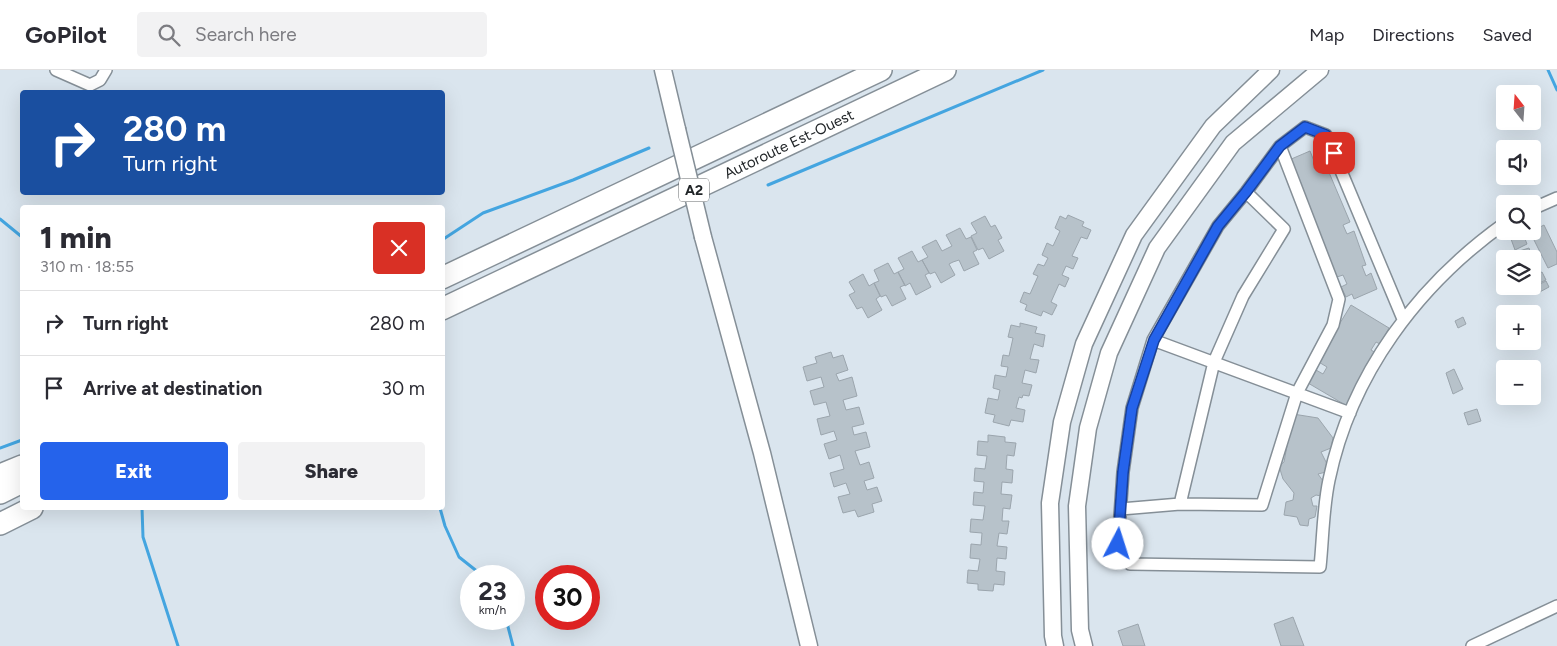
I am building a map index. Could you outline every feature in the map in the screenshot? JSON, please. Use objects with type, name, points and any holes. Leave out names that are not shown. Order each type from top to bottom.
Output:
[{"type":"highway","name":"Autoroute Est-Ouest","points":[[445,277],[881,70]]},
{"type":"highway","name":"Autoroute Est-Ouest","points":[[445,308],[945,70]]},
{"type":"highway","points":[[0,475],[20,467]]},
{"type":"highway","points":[[0,493],[20,483]]},
{"type":"highway","points":[[0,524],[28,510]]},
{"type":"main road","points":[[663,70],[703,237],[762,453],[810,646]]},
{"type":"main road","points":[[1055,646],[1053,636],[1050,503],[1062,422],[1084,344],[1134,235],[1213,126],[1271,70]]},
{"type":"main road","points":[[1084,646],[1080,630],[1077,506],[1088,428],[1109,353],[1157,248],[1233,143],[1320,70]]},
{"type":"street","points":[[56,70],[90,85],[100,80],[106,70]]},
{"type":"street","points":[[1403,319],[1326,135],[1305,127],[1280,146],[1218,226],[1154,340],[1132,408],[1123,472],[1118,544],[1122,555],[1130,564],[1320,566],[1329,480],[1350,414],[1369,372],[1403,319],[1419,298],[1475,244],[1496,229]]},
{"type":"street","points":[[1121,508],[1180,504],[1262,505],[1297,393],[1334,325],[1339,299],[1280,146]]},
{"type":"street","points":[[1180,504],[1214,362],[1243,296],[1284,229],[1246,192]]},
{"type":"street","points":[[1541,205],[1557,198]]},
{"type":"street","points":[[1154,340],[1350,414]]},
{"type":"street","points":[[1472,646],[1557,606]]},
{"type":"building","points":[[1310,151],[1316,166],[1325,163],[1350,222],[1343,225],[1347,234],[1354,231],[1366,265],[1362,266],[1366,276],[1371,273],[1377,289],[1354,299],[1352,294],[1346,297],[1341,287],[1347,284],[1343,275],[1337,277],[1289,160]]},
{"type":"building","points":[[1068,215],[1084,222],[1082,226],[1091,230],[1087,239],[1081,237],[1072,256],[1078,258],[1073,269],[1066,266],[1062,275],[1069,278],[1065,287],[1059,284],[1051,302],[1057,305],[1052,315],[1043,311],[1041,316],[1025,310],[1027,305],[1020,302],[1024,292],[1030,294],[1038,276],[1033,274],[1038,264],[1044,266],[1048,258],[1042,255],[1047,243],[1053,246],[1060,231],[1055,228],[1060,216],[1066,219]]},
{"type":"building","points":[[985,216],[991,227],[995,225],[1002,238],[998,240],[1004,251],[989,259],[983,248],[978,250],[971,236],[977,233],[971,223]]},
{"type":"building","points":[[1544,225],[1557,252],[1557,264],[1548,268],[1541,250],[1539,250],[1534,240],[1541,240],[1541,226]]},
{"type":"building","points":[[960,228],[966,239],[971,237],[977,250],[973,252],[979,264],[964,271],[959,260],[949,264],[955,275],[941,283],[935,272],[930,274],[922,260],[928,257],[922,247],[936,240],[942,251],[952,246],[946,235]]},
{"type":"building","points":[[1511,240],[1525,240],[1527,244],[1515,250]]},
{"type":"building","points":[[912,251],[918,262],[922,260],[929,273],[925,275],[931,287],[916,295],[910,283],[905,286],[898,272],[904,269],[898,258]]},
{"type":"building","points":[[888,263],[894,274],[898,272],[905,285],[900,287],[906,299],[892,306],[886,295],[881,297],[874,283],[879,281],[874,270]]},
{"type":"building","points":[[1541,272],[1546,280],[1541,282]]},
{"type":"building","points":[[863,274],[869,286],[874,283],[880,296],[876,299],[882,310],[868,318],[862,307],[857,309],[849,295],[855,292],[849,282]]},
{"type":"building","points":[[1546,281],[1549,287],[1541,291],[1541,284]]},
{"type":"building","points":[[1351,305],[1389,328],[1380,344],[1376,342],[1371,350],[1376,353],[1347,406],[1308,383],[1316,370],[1323,374],[1327,367],[1317,361]]},
{"type":"building","points":[[1463,317],[1466,324],[1458,328],[1455,321]]},
{"type":"building","points":[[1020,323],[1037,327],[1035,333],[1045,335],[1043,347],[1034,344],[1030,359],[1039,360],[1036,373],[1025,370],[1022,383],[1032,385],[1029,396],[1023,395],[1022,398],[1019,397],[1016,408],[1025,410],[1023,422],[1011,420],[1009,426],[993,422],[995,415],[985,413],[988,398],[998,400],[1000,390],[993,388],[995,375],[1006,377],[1008,367],[1001,366],[1003,355],[1009,356],[1013,338],[1008,337],[1011,325],[1020,327]]},
{"type":"building","points":[[831,352],[833,358],[843,355],[848,370],[836,374],[839,381],[852,377],[857,396],[843,400],[846,410],[859,407],[864,424],[852,427],[854,435],[866,432],[870,447],[855,451],[860,465],[869,462],[874,478],[864,481],[867,490],[877,487],[882,501],[872,504],[874,512],[858,517],[855,510],[843,513],[838,497],[850,494],[846,483],[834,487],[830,473],[844,469],[840,455],[829,459],[824,444],[837,440],[834,431],[821,435],[817,419],[830,416],[826,402],[814,405],[810,391],[824,387],[821,377],[807,381],[803,367],[817,363],[815,357]]},
{"type":"building","points":[[1454,369],[1463,389],[1453,394],[1446,373]]},
{"type":"building","points":[[1477,409],[1481,421],[1468,425],[1464,413]]},
{"type":"building","points":[[1293,414],[1318,418],[1333,438],[1331,448],[1321,452],[1327,464],[1326,472],[1318,474],[1323,481],[1321,496],[1316,495],[1311,498],[1313,506],[1317,506],[1315,517],[1309,519],[1308,526],[1300,525],[1297,517],[1284,515],[1286,502],[1293,500],[1294,493],[1283,479],[1279,466],[1284,462]]},
{"type":"building","points":[[988,435],[1005,437],[1005,442],[1016,443],[1014,456],[1007,455],[1006,469],[1013,470],[1012,483],[1002,482],[1001,494],[1012,495],[1010,509],[1003,508],[1002,521],[1009,521],[1007,534],[999,533],[997,546],[1007,547],[1006,559],[997,558],[996,571],[1005,572],[1004,585],[994,584],[993,591],[978,590],[978,584],[967,583],[968,570],[978,571],[980,559],[970,558],[971,544],[981,545],[982,533],[970,532],[971,519],[983,520],[985,506],[973,505],[974,492],[983,493],[984,482],[974,481],[975,468],[985,469],[987,456],[977,455],[978,441],[988,442]]},
{"type":"building","points":[[1293,617],[1304,646],[1281,646],[1274,624]]},
{"type":"building","points":[[1138,624],[1145,646],[1123,646],[1118,631]]},
{"type":"waterway","points":[[768,185],[1043,70]]},
{"type":"waterway","points":[[1548,70],[1557,90]]},
{"type":"waterway","points":[[445,238],[483,213],[573,180],[649,148]]},
{"type":"waterway","points":[[0,219],[20,235]]},
{"type":"waterway","points":[[0,448],[20,441]]},
{"type":"waterway","points":[[142,510],[143,537],[178,646]]},
{"type":"waterway","points":[[441,510],[445,526],[459,557],[469,565]]},
{"type":"waterway","points":[[509,630],[513,646]]},
{"type":"route","points":[[1118,544],[1123,472],[1132,408],[1154,340],[1218,226],[1280,146],[1305,127],[1313,128],[1326,135],[1334,153]]}]
